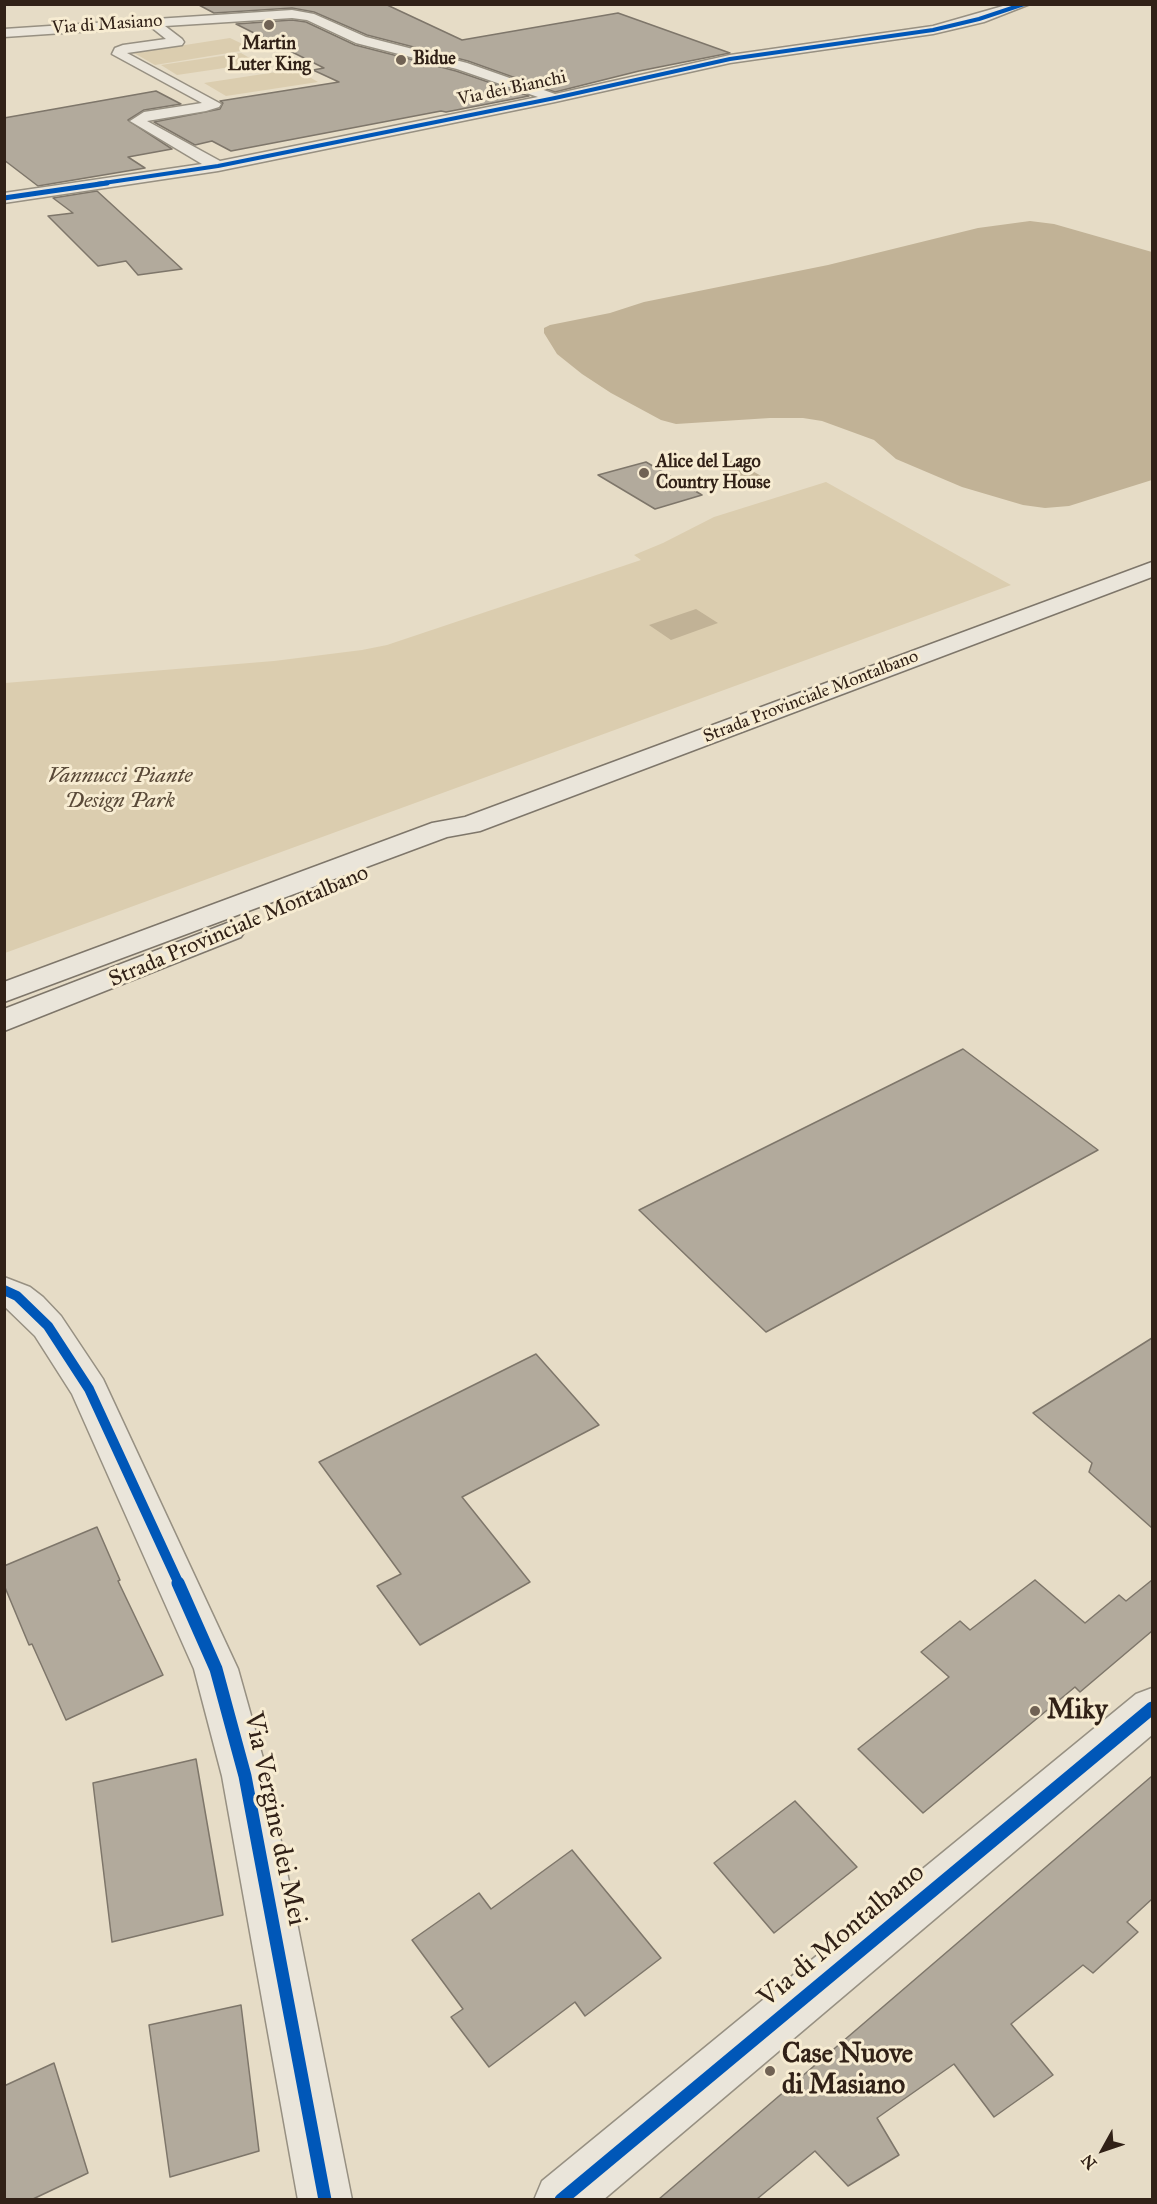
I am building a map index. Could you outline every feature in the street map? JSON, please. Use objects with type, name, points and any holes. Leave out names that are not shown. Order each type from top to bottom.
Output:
[{"type":"street","points":[[256,4],[272,14]]},
{"type":"street","name":"Via dei Bianchi","points":[[4,198],[218,166],[555,98],[730,59],[947,27],[1024,4]]},
{"type":"street","name":"Via di Masiano","points":[[4,33],[272,14],[310,17],[361,40],[462,66],[555,98]]},
{"type":"street","points":[[152,22],[177,42],[128,48],[120,51],[119,54],[214,104],[144,116],[137,121],[218,166]]},
{"type":"street","points":[[13,183],[29,195]]},
{"type":"street","name":"Strada Provinciale Montalbano","points":[[4,993],[442,829],[470,825],[1152,569]]},
{"type":"street","name":"Strada Provinciale Montalbano","points":[[4,1021],[124,975],[443,843],[459,835],[470,825]]},
{"type":"street","name":"Via Vergine dei Mei","points":[[4,1290],[17,1296],[48,1326],[89,1389],[216,1669],[245,1776],[325,2199]]},
{"type":"street","name":"Via di Montalbano","points":[[561,2199],[1152,1708]]},
{"type":"green space","points":[[230,38],[253,49],[155,65],[134,53]]},
{"type":"green space","points":[[241,53],[258,63],[177,75],[161,65]]},
{"type":"green space","points":[[296,69],[318,82],[226,96],[204,83]]},
{"type":"green space","name":"Vannucci Piante Design Park","points":[[826,482],[1011,585],[5,953],[5,683],[274,661],[387,645],[641,560],[634,555],[714,517]]},
{"type":"shaded area","points":[[1030,221],[1054,224],[1152,252],[1152,480],[1069,506],[1045,508],[1023,505],[962,487],[896,459],[874,440],[822,421],[803,418],[770,418],[676,424],[661,420],[611,393],[582,374],[557,354],[544,333],[544,328],[550,325],[610,313],[644,302],[828,265],[978,228]]},
{"type":"shaded area","points":[[733,460],[763,477],[744,482],[714,466]]},
{"type":"shaded area","points":[[696,609],[718,623],[671,640],[649,625]]},
{"type":"building","points":[[197,4],[385,4],[462,40],[618,13],[730,53],[639,71],[555,92],[468,61],[367,35],[314,12],[292,8],[214,13]]},
{"type":"building","points":[[292,20],[306,22],[355,45],[456,71],[529,96],[231,151],[212,141],[195,145],[154,122],[220,109],[223,103],[220,101],[339,82],[313,70],[324,68],[236,24]]},
{"type":"building","points":[[156,91],[181,104],[144,110],[128,120],[172,149],[128,157],[145,168],[38,186],[4,160],[4,118]]},
{"type":"building","points":[[97,191],[182,269],[138,275],[126,261],[98,266],[48,216],[73,213],[53,198]]},
{"type":"building","points":[[646,462],[702,495],[655,509],[598,475]]},
{"type":"building","points":[[963,1049],[1098,1150],[766,1332],[639,1210]]},
{"type":"building","points":[[1152,1338],[1152,1528],[1089,1472],[1092,1463],[1033,1413]]},
{"type":"building","points":[[536,1354],[599,1425],[462,1497],[530,1582],[420,1645],[377,1586],[401,1574],[319,1462]]},
{"type":"building","points":[[97,1527],[120,1580],[118,1581],[163,1675],[66,1720],[32,1644],[29,1645],[4,1585],[4,1566]]},
{"type":"building","points":[[1035,1580],[1085,1623],[1119,1595],[1126,1601],[1152,1580],[1152,1631],[1080,1692],[1075,1687],[923,1813],[858,1749],[949,1677],[921,1652],[960,1621],[970,1630]]},
{"type":"building","points":[[196,1759],[223,1915],[112,1942],[93,1783]]},
{"type":"building","points":[[1152,1776],[1152,1899],[1127,1922],[1138,1932],[1093,1973],[1083,1965],[1011,2024],[1053,2075],[994,2117],[954,2064],[877,2118],[899,2155],[848,2186],[815,2151],[757,2199],[659,2199]]},
{"type":"building","points":[[795,1801],[857,1867],[774,1933],[714,1863]]},
{"type":"building","points":[[572,1850],[661,1958],[585,2016],[575,2002],[489,2067],[451,2017],[463,2009],[412,1940],[479,1893],[491,1909]]},
{"type":"building","points":[[241,2005],[259,2151],[170,2177],[149,2025]]},
{"type":"building","points":[[54,2063],[88,2173],[33,2199],[4,2199],[4,2086]]},
{"type":"cycle path","points":[[4,198],[218,166],[555,98],[730,59],[933,30],[979,19],[1024,4]]},
{"type":"cycle path","points":[[4,1290],[17,1296],[48,1326],[89,1389],[216,1669],[245,1776],[325,2200]]},
{"type":"cycle path","points":[[561,2200],[1152,1708]]},
{"type":"place","name":"Martin Luter King","points":[[269,25]]},
{"type":"place","name":"Bidue","points":[[401,60]]},
{"type":"place","name":"Alice del Lago Country House","points":[[644,473]]},
{"type":"place","name":"Miky","points":[[1035,1711]]},
{"type":"place","name":"Case Nuove di Masiano","points":[[770,2071]]}]
